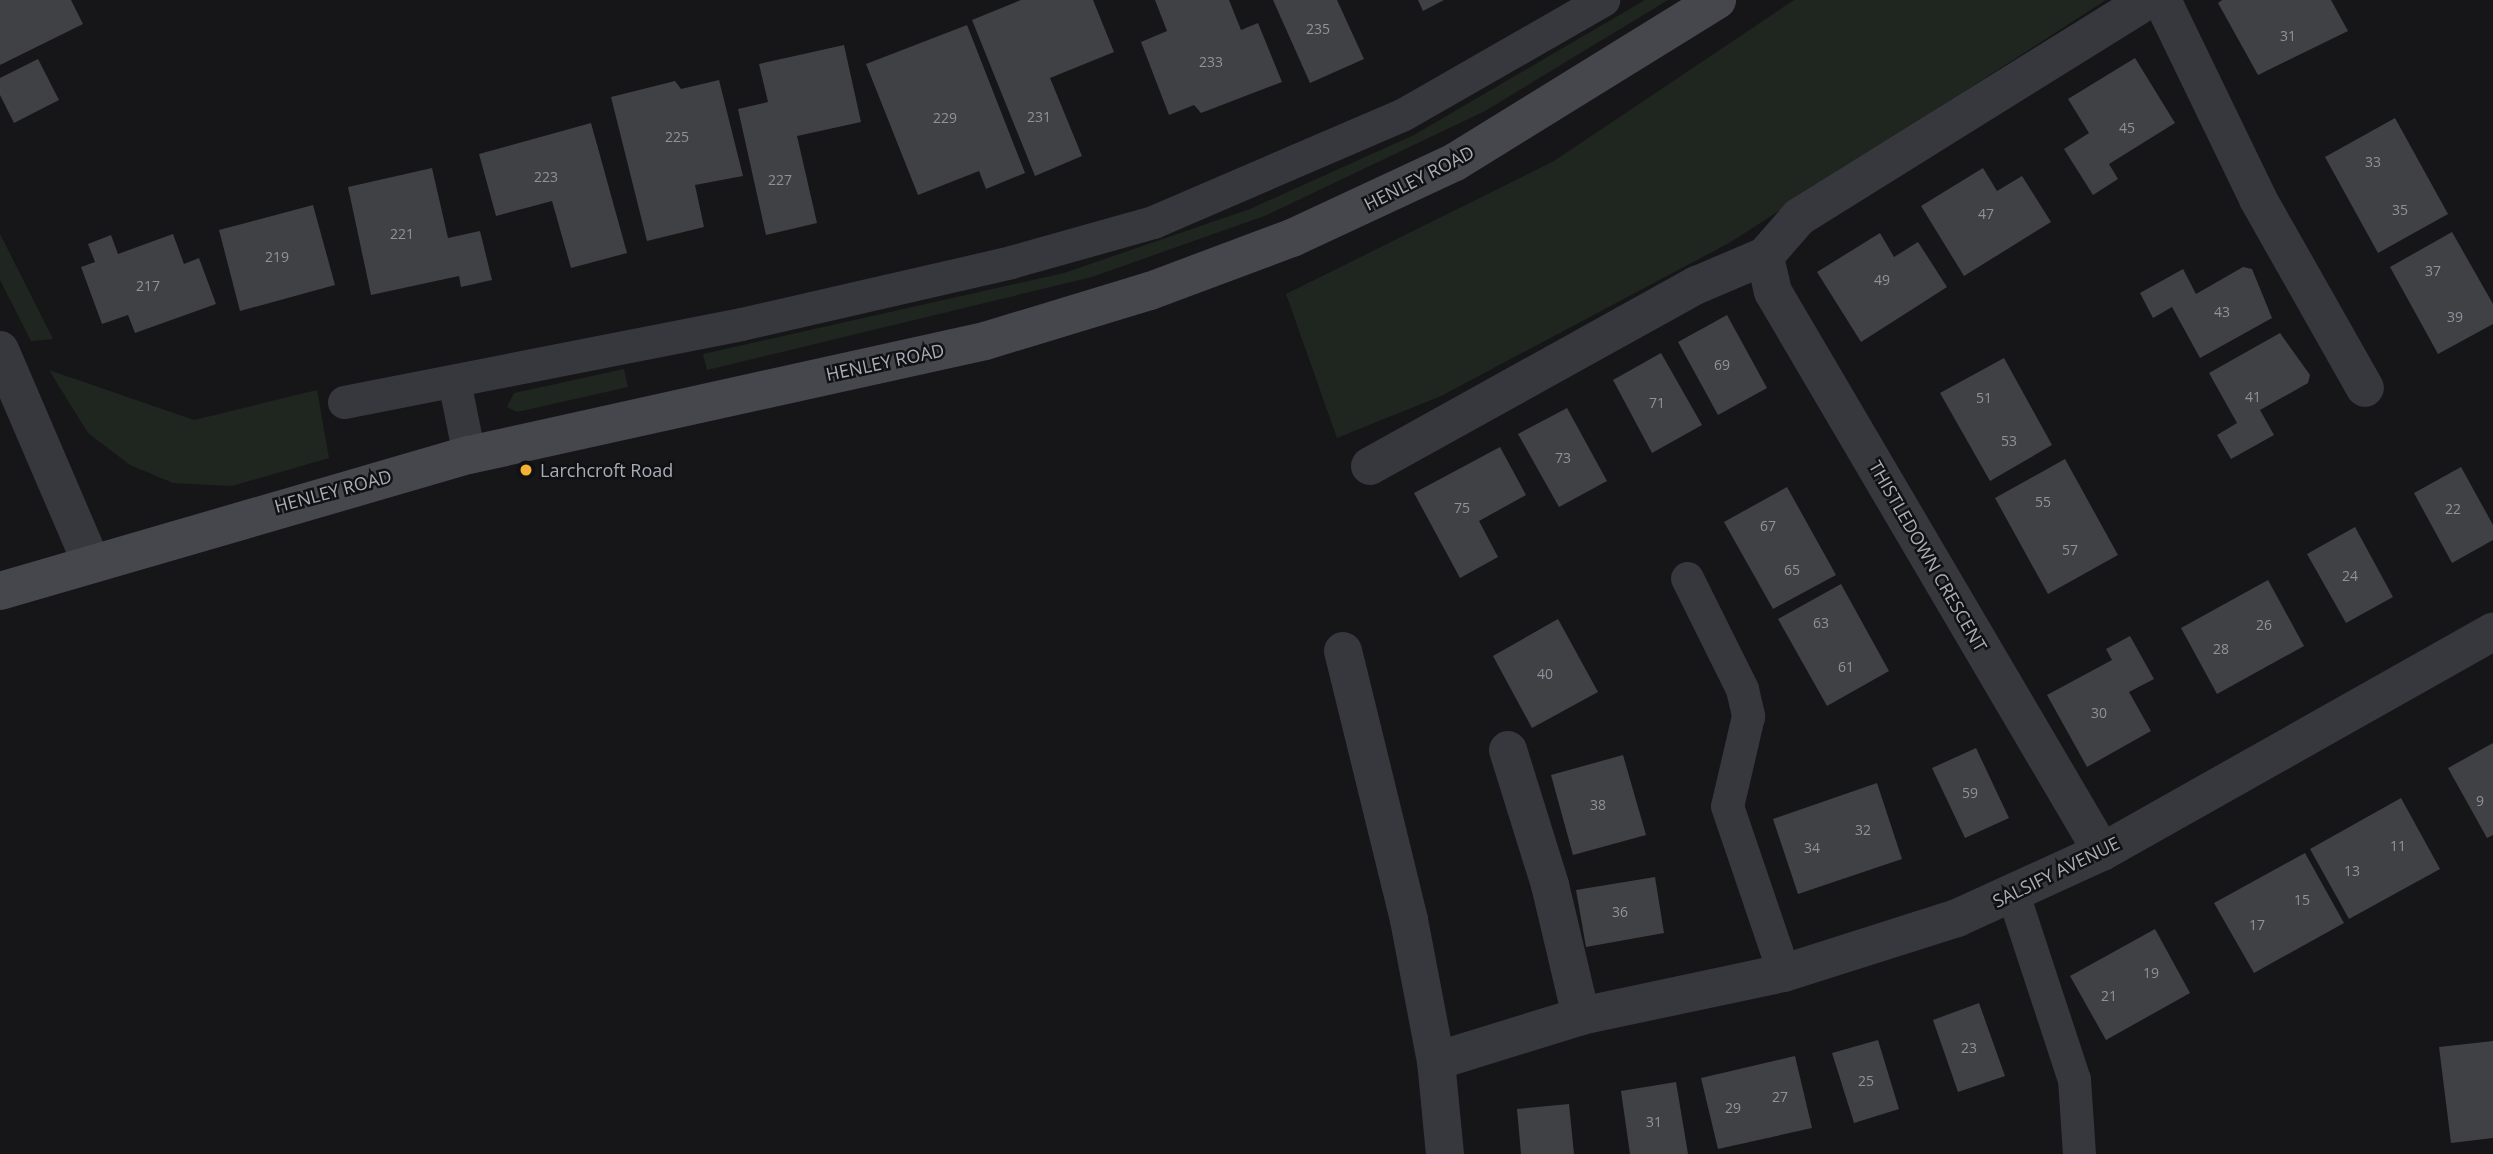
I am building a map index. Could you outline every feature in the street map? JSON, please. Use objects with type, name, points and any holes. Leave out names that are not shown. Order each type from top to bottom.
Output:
[{"type":"street","name":"HENLEY ROAD","points":[[0,591],[91,562],[468,455],[985,341],[1150,291],[1304,233],[1455,162],[1717,0]]},
{"type":"street","points":[[1370,466],[1697,285],[1765,256],[1799,217],[2147,0]]},
{"type":"street","points":[[2162,0],[2258,199],[2365,388]]},
{"type":"street","name":"THISTLEDOWN CRESCENT","points":[[1765,256],[1773,292],[2102,852]]},
{"type":"street","points":[[0,350],[91,562]]},
{"type":"street","name":"SALSIFY AVENUE","points":[[1436,1061],[1581,1016],[1784,973],[1957,918],[2102,852],[2493,632]]},
{"type":"street","points":[[1343,651],[1409,920],[1436,1061],[1445,1154]]},
{"type":"street","points":[[1508,750],[1550,885],[1581,1016]]},
{"type":"lane","points":[[344,402],[971,271],[1153,222],[1402,115],[1603,0]]},
{"type":"lane","points":[[454,381],[468,455]]},
{"type":"lane","points":[[1687,578],[1742,688],[1748,716],[1727,806],[1784,973]]},
{"type":"lane","points":[[2012,894],[2074,1079],[2079,1154]]},
{"type":"shaded area","points":[[1645,0],[1668,0],[1485,111],[1267,215],[1092,277],[707,370],[703,354],[1064,273],[1250,209],[1414,135]]},
{"type":"shaded area","points":[[1794,0],[2106,0],[1729,243],[1441,396],[1337,438],[1286,294],[1554,161]]},
{"type":"shaded area","points":[[0,234],[53,339],[31,341],[0,280]]},
{"type":"shaded area","points":[[624,369],[628,387],[517,412],[507,407],[514,393]]},
{"type":"shaded area","points":[[49,370],[194,420],[317,390],[329,458],[232,486],[173,483],[130,465],[88,433]]},
{"type":"building","points":[[0,0],[71,0],[83,24],[0,65]]},
{"type":"building","points":[[1021,0],[1093,0],[1114,52],[1050,78],[1082,156],[1035,176],[972,20]]},
{"type":"building","points":[[1155,0],[1229,0],[1241,30],[1258,23],[1282,82],[1201,113],[1194,105],[1169,115],[1141,42],[1167,31]]},
{"type":"building","points":[[1273,0],[1337,0],[1364,59],[1310,83]]},
{"type":"building","points":[[1418,0],[1444,0],[1423,11]]},
{"type":"building","points":[[2222,0],[2331,0],[2348,31],[2258,75],[2218,3]]},
{"type":"building","points":[[967,25],[1025,173],[986,189],[979,171],[918,195],[866,64]]},
{"type":"building","points":[[844,45],[861,122],[797,136],[817,223],[766,235],[738,109],[768,102],[759,64]]},
{"type":"building","points":[[2135,58],[2175,123],[2109,164],[2118,179],[2093,195],[2064,149],[2089,133],[2068,99]]},
{"type":"building","points":[[38,59],[59,100],[14,123],[0,95],[0,78]]},
{"type":"building","points":[[719,80],[743,176],[695,185],[704,227],[647,241],[611,97],[675,81],[681,89]]},
{"type":"building","points":[[2395,118],[2448,214],[2378,253],[2325,157]]},
{"type":"building","points":[[591,123],[627,253],[571,268],[552,201],[496,216],[479,154]]},
{"type":"building","points":[[432,168],[448,238],[480,231],[492,280],[461,287],[459,276],[371,295],[348,187]]},
{"type":"building","points":[[1983,168],[1997,191],[2022,176],[2051,222],[1964,276],[1921,206]]},
{"type":"building","points":[[313,205],[335,285],[240,311],[219,230]]},
{"type":"building","points":[[2452,232],[2493,304],[2493,324],[2438,354],[2390,267]]},
{"type":"building","points":[[1880,233],[1894,257],[1918,242],[1947,287],[1861,342],[1817,272]]},
{"type":"building","points":[[173,234],[184,264],[199,258],[216,304],[135,333],[128,315],[102,324],[81,267],[95,262],[88,244],[111,235],[118,254]]},
{"type":"building","points":[[2243,267],[2252,269],[2272,318],[2200,358],[2172,307],[2153,318],[2140,293],[2183,269],[2196,294]]},
{"type":"building","points":[[1727,315],[1767,388],[1718,415],[1678,342]]},
{"type":"building","points":[[2280,333],[2310,375],[2308,383],[2260,410],[2274,435],[2231,459],[2217,435],[2237,423],[2209,373]]},
{"type":"building","points":[[1661,353],[1702,425],[1652,453],[1613,380]]},
{"type":"building","points":[[2004,358],[2052,445],[1990,481],[1940,393]]},
{"type":"building","points":[[1567,408],[1607,481],[1559,507],[1518,434]]},
{"type":"building","points":[[1500,447],[1526,495],[1479,521],[1498,557],[1460,578],[1414,493]]},
{"type":"building","points":[[2065,459],[2118,555],[2048,594],[1995,498]]},
{"type":"building","points":[[2461,467],[2493,525],[2493,540],[2452,563],[2414,493]]},
{"type":"building","points":[[1787,487],[1836,575],[1773,609],[1724,522]]},
{"type":"building","points":[[2355,527],[2393,597],[2346,623],[2307,554]]},
{"type":"building","points":[[2268,580],[2304,646],[2217,694],[2181,628]]},
{"type":"building","points":[[1841,584],[1889,671],[1827,706],[1778,619]]},
{"type":"building","points":[[1558,619],[1598,692],[1532,728],[1493,656]]},
{"type":"building","points":[[2130,636],[2154,679],[2129,692],[2151,731],[2087,767],[2047,695],[2112,660],[2106,649]]},
{"type":"building","points":[[2493,743],[2493,835],[2487,838],[2448,768]]},
{"type":"building","points":[[1976,748],[2009,818],[1965,838],[1932,768]]},
{"type":"building","points":[[1623,755],[1646,835],[1573,855],[1551,775]]},
{"type":"building","points":[[1877,783],[1902,859],[1798,894],[1773,819]]},
{"type":"building","points":[[2401,798],[2440,869],[2349,919],[2310,849]]},
{"type":"building","points":[[2305,853],[2344,923],[2254,973],[2214,903]]},
{"type":"building","points":[[1655,877],[1664,933],[1586,947],[1576,890]]},
{"type":"building","points":[[2155,929],[2190,993],[2106,1040],[2070,976]]},
{"type":"building","points":[[1979,1003],[2005,1076],[1958,1092],[1933,1020]]},
{"type":"building","points":[[1878,1040],[1899,1109],[1854,1123],[1832,1053]]},
{"type":"building","points":[[2493,1041],[2493,1138],[2451,1143],[2439,1047]]},
{"type":"building","points":[[1795,1056],[1812,1128],[1718,1149],[1701,1078]]},
{"type":"building","points":[[1676,1082],[1688,1154],[1630,1154],[1621,1091]]},
{"type":"building","points":[[1569,1104],[1574,1154],[1521,1154],[1517,1109]]},
{"type":"place","name":"Larchcroft Road","points":[[526,470]]}]
